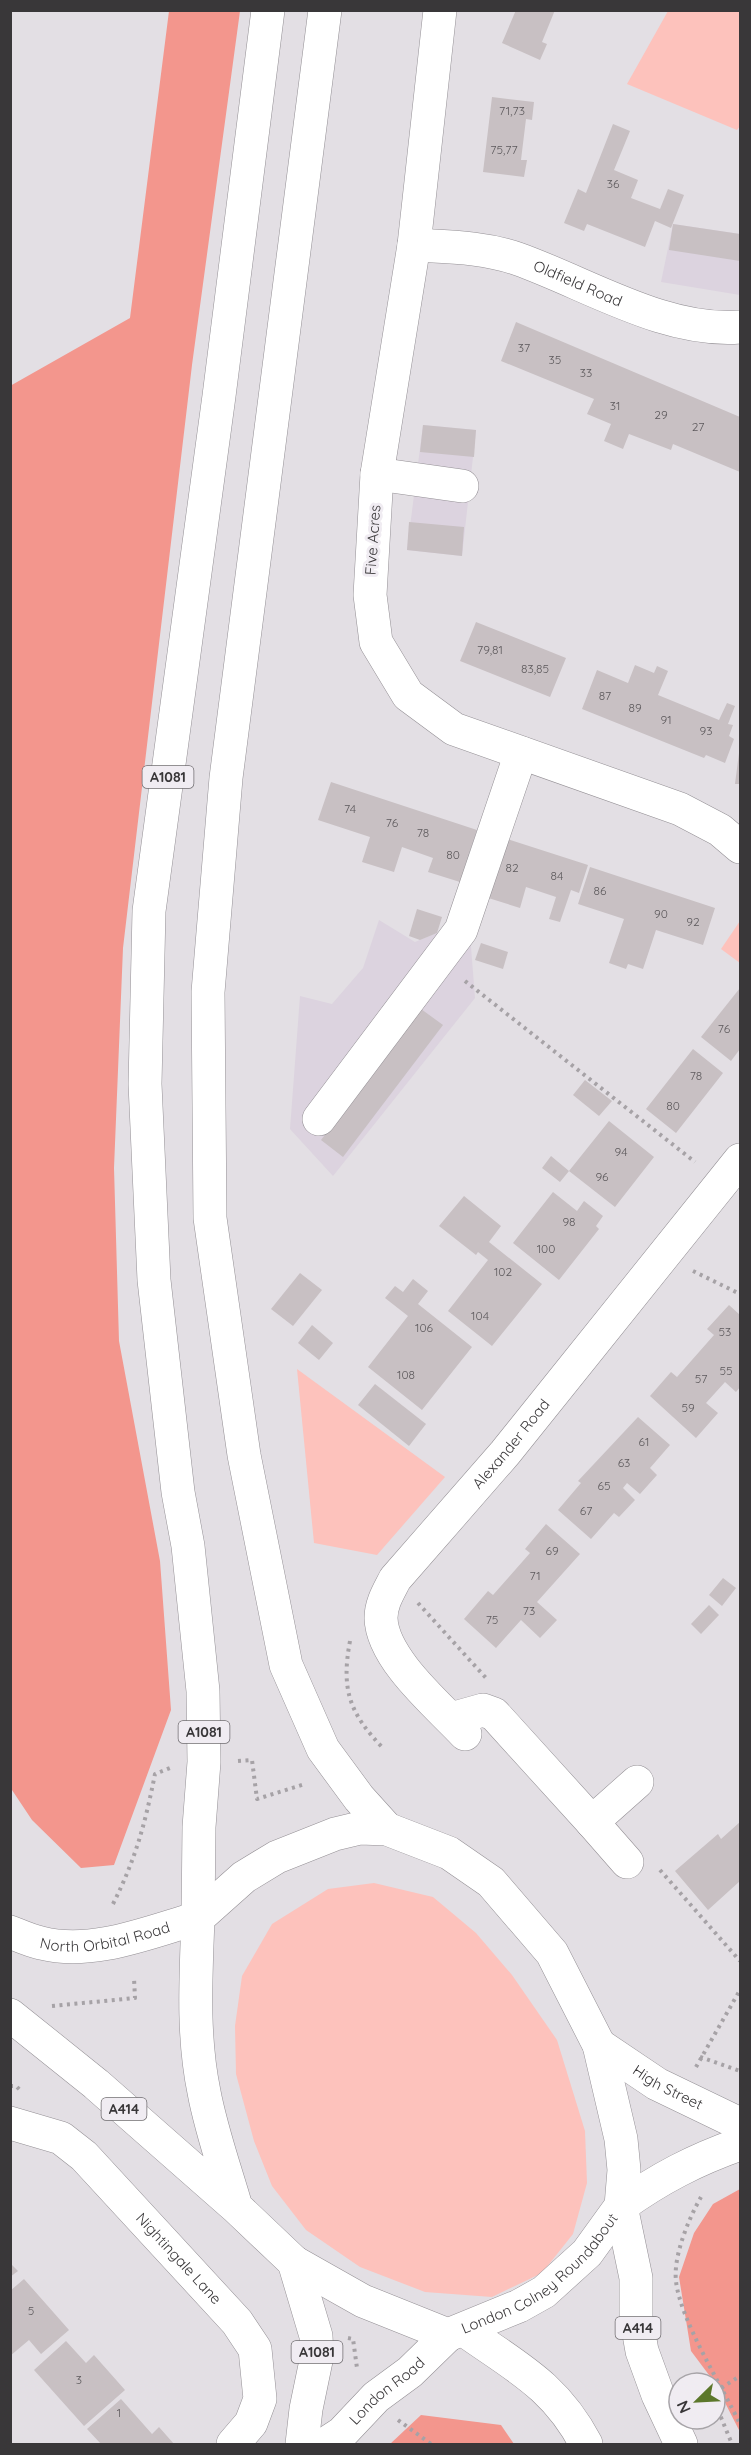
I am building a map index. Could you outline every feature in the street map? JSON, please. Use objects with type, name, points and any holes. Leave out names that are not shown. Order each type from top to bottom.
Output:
[{"type":"main road","name":"A1081","points":[[198,1918],[199,1827],[204,1762],[203,1692],[188,1546],[178,1492],[154,1280],[145,1084],[149,911],[218,407],[268,10]]},
{"type":"main road","points":[[325,10],[226,778],[207,992],[210,1218],[244,1455],[286,1665],[323,1749],[359,1797],[387,1829]]},
{"type":"main road","name":"Five Acres","points":[[440,10],[414,244],[377,474],[370,595],[376,642],[408,695],[453,729],[680,809],[720,830],[741,847]]},
{"type":"main road","name":"Oldfield Road","points":[[414,244],[473,248],[516,259],[666,318],[721,328],[741,327]]},
{"type":"main road","points":[[377,474],[462,486]]},
{"type":"main road","points":[[319,1119],[461,930],[521,753]]},
{"type":"main road","name":"Alexander Road","points":[[592,1822],[494,1714],[483,1710],[458,1727],[403,1667],[392,1650],[381,1619],[383,1602],[395,1579],[505,1453],[731,1172]]},
{"type":"main road","points":[[627,1862],[592,1822],[637,1782]]},
{"type":"main road","name":"London Colney Roundabout","points":[[198,1918],[244,1877],[277,1857],[335,1834],[360,1828],[387,1829],[449,1853],[491,1882],[552,1953],[599,2045],[621,2139],[624,2169],[621,2206],[587,2253],[557,2281],[519,2306],[456,2332],[363,2301],[294,2262],[236,2207]]},
{"type":"main road","name":"North Orbital Road","points":[[10,1932],[41,1943],[69,1947],[124,1939],[198,1918]]},
{"type":"main road","points":[[198,1918],[195,1995],[200,2064],[204,2092],[236,2207]]},
{"type":"main road","name":"A414","points":[[10,2015],[96,2084],[236,2207]]},
{"type":"main road","name":"High Street","points":[[599,2045],[657,2084],[741,2124]]},
{"type":"main road","name":"Nightingale Lane","points":[[10,2123],[61,2138],[84,2156],[237,2322],[255,2349],[260,2399],[251,2423],[233,2445]]},
{"type":"main road","points":[[621,2206],[649,2186],[686,2165],[741,2144]]},
{"type":"main road","name":"A414","points":[[621,2206],[636,2278],[636,2317],[642,2351],[658,2396],[681,2445]]},
{"type":"main road","name":"A1081","points":[[294,2262],[316,2336],[317,2356],[306,2409],[302,2445]]},
{"type":"main road","points":[[456,2332],[534,2378],[557,2399],[586,2445]]},
{"type":"main road","name":"London Road","points":[[325,2445],[342,2433],[376,2397],[410,2372],[456,2332]]},
{"type":"path","points":[[438,960],[731,1172]]},
{"type":"path","points":[[663,1256],[741,1294]]},
{"type":"path","points":[[352,1630],[346,1662],[346,1684],[356,1714],[383,1748]]},
{"type":"path","points":[[235,1761],[252,1760],[257,1799],[305,1784]]},
{"type":"path","points":[[112,1904],[128,1875],[142,1835],[155,1774],[173,1767]]},
{"type":"path","points":[[45,2007],[135,1998],[134,1978]]},
{"type":"path","points":[[741,1990],[700,2057],[741,2071]]},
{"type":"path","points":[[702,2196],[691,2215],[680,2252],[676,2280],[687,2318],[714,2371]]},
{"type":"path","points":[[727,2385],[741,2376]]},
{"type":"path","points":[[727,2397],[741,2424]]},
{"type":"path","points":[[389,2413],[431,2445]]},
{"type":"path","points":[[726,2431],[732,2445]]},
{"type":"shaded area","points":[[169,11],[240,11],[192,365],[123,948],[114,1168],[119,1341],[160,1561],[171,1710],[114,1865],[81,1868],[32,1820],[10,1787],[10,386],[130,318]]},
{"type":"shaded area","points":[[668,11],[740,11],[740,126],[737,130],[627,84]]},
{"type":"shaded area","points":[[673,224],[740,234],[740,295],[661,282]]},
{"type":"shaded area","points":[[423,425],[476,430],[462,556],[407,550]]},
{"type":"shaded area","points":[[379,920],[415,942],[453,926],[470,934],[475,998],[333,1176],[290,1129],[300,996],[332,1004],[363,968]]},
{"type":"shaded area","points":[[740,921],[740,963],[721,949]]},
{"type":"shaded area","points":[[297,1369],[445,1477],[377,1555],[314,1543]]},
{"type":"shaded area","points":[[374,1883],[433,1897],[476,1933],[512,1975],[557,2040],[585,2131],[587,2183],[573,2234],[542,2273],[492,2297],[425,2292],[360,2267],[306,2230],[272,2186],[254,2141],[236,2074],[235,2026],[242,1976],[272,1924],[328,1889]]},
{"type":"shaded area","points":[[740,2189],[740,2432],[727,2407],[727,2371],[706,2371],[691,2351],[679,2277],[694,2233],[713,2204]]},
{"type":"shaded area","points":[[421,2415],[501,2425],[514,2444],[390,2444]]},
{"type":"building","points":[[516,10],[555,10],[542,42],[547,44],[540,60],[502,43]]},
{"type":"building","points":[[492,97],[534,102],[532,120],[526,119],[521,160],[527,160],[524,177],[483,172]]},
{"type":"building","points":[[613,124],[630,131],[614,170],[638,180],[631,198],[660,209],[668,189],[684,195],[671,228],[655,221],[645,247],[587,224],[584,231],[564,223],[578,189],[586,193]]},
{"type":"building","points":[[673,224],[740,234],[740,261],[669,250]]},
{"type":"building","points":[[516,322],[740,417],[740,472],[673,444],[671,450],[629,434],[623,449],[604,441],[611,424],[587,414],[594,399],[501,361]]},
{"type":"building","points":[[423,425],[476,430],[474,457],[420,452]]},
{"type":"building","points":[[409,522],[464,527],[462,556],[407,550]]},
{"type":"building","points":[[476,622],[566,658],[550,697],[460,661]]},
{"type":"building","points":[[635,665],[654,673],[657,666],[668,671],[658,695],[719,720],[727,703],[735,706],[728,724],[733,725],[729,736],[734,739],[725,763],[706,755],[704,758],[582,709],[597,670],[628,683]]},
{"type":"building","points":[[739,753],[740,784],[735,784]]},
{"type":"building","points":[[331,782],[477,830],[469,854],[477,857],[458,888],[460,882],[428,872],[433,858],[402,847],[394,872],[362,862],[370,837],[318,820]]},
{"type":"building","points":[[501,837],[588,865],[579,893],[571,890],[560,922],[549,919],[556,897],[526,887],[520,908],[482,896]]},
{"type":"building","points":[[590,867],[715,908],[703,945],[656,930],[643,969],[628,964],[626,969],[609,963],[624,919],[578,904]]},
{"type":"building","points":[[417,909],[442,917],[437,933],[420,940],[409,936]]},
{"type":"building","points":[[481,943],[508,952],[503,969],[475,960]]},
{"type":"building","points":[[740,988],[740,1049],[731,1061],[701,1037]]},
{"type":"building","points":[[421,1009],[443,1025],[343,1157],[321,1140]]},
{"type":"building","points":[[693,1049],[723,1073],[676,1133],[646,1109]]},
{"type":"building","points":[[585,1080],[612,1101],[599,1116],[573,1095]]},
{"type":"building","points":[[609,1121],[654,1157],[615,1207],[569,1171]]},
{"type":"building","points":[[551,1156],[569,1171],[560,1182],[542,1168]]},
{"type":"building","points":[[553,1192],[577,1211],[584,1201],[603,1216],[596,1226],[599,1229],[559,1280],[513,1243]]},
{"type":"building","points":[[464,1196],[501,1226],[489,1242],[542,1284],[492,1346],[448,1311],[488,1260],[478,1252],[476,1255],[439,1226]]},
{"type":"building","points":[[300,1273],[322,1290],[293,1326],[271,1309]]},
{"type":"building","points":[[413,1279],[428,1291],[418,1304],[472,1347],[422,1410],[368,1367],[408,1316],[385,1298],[395,1286],[403,1292]]},
{"type":"building","points":[[729,1305],[740,1315],[740,1387],[736,1392],[725,1382],[706,1403],[718,1413],[696,1438],[650,1396],[671,1372],[677,1377],[714,1335],[707,1329]]},
{"type":"building","points":[[312,1325],[333,1343],[319,1360],[298,1343]]},
{"type":"building","points":[[375,1384],[426,1424],[409,1446],[358,1405]]},
{"type":"building","points":[[638,1417],[670,1445],[650,1468],[657,1475],[640,1494],[627,1483],[623,1488],[635,1500],[619,1517],[614,1513],[591,1539],[558,1510],[581,1483],[578,1481]]},
{"type":"building","points":[[546,1524],[580,1554],[537,1602],[557,1620],[540,1638],[521,1620],[496,1648],[464,1619],[488,1591],[493,1595],[530,1553],[525,1549]]},
{"type":"building","points":[[723,1578],[736,1588],[722,1606],[709,1595]]},
{"type":"building","points":[[709,1605],[719,1615],[701,1634],[691,1624]]},
{"type":"building","points":[[740,1822],[740,1881],[708,1910],[675,1871],[718,1834],[721,1839]]},
{"type":"building","points":[[10,2263],[18,2271],[10,2277]]},
{"type":"building","points":[[24,2279],[69,2330],[41,2354],[29,2340],[10,2356],[10,2291]]},
{"type":"building","points":[[66,2341],[86,2363],[94,2355],[125,2390],[84,2426],[34,2370]]},
{"type":"building","points":[[121,2399],[152,2434],[159,2427],[174,2444],[101,2444],[87,2429]]}]
